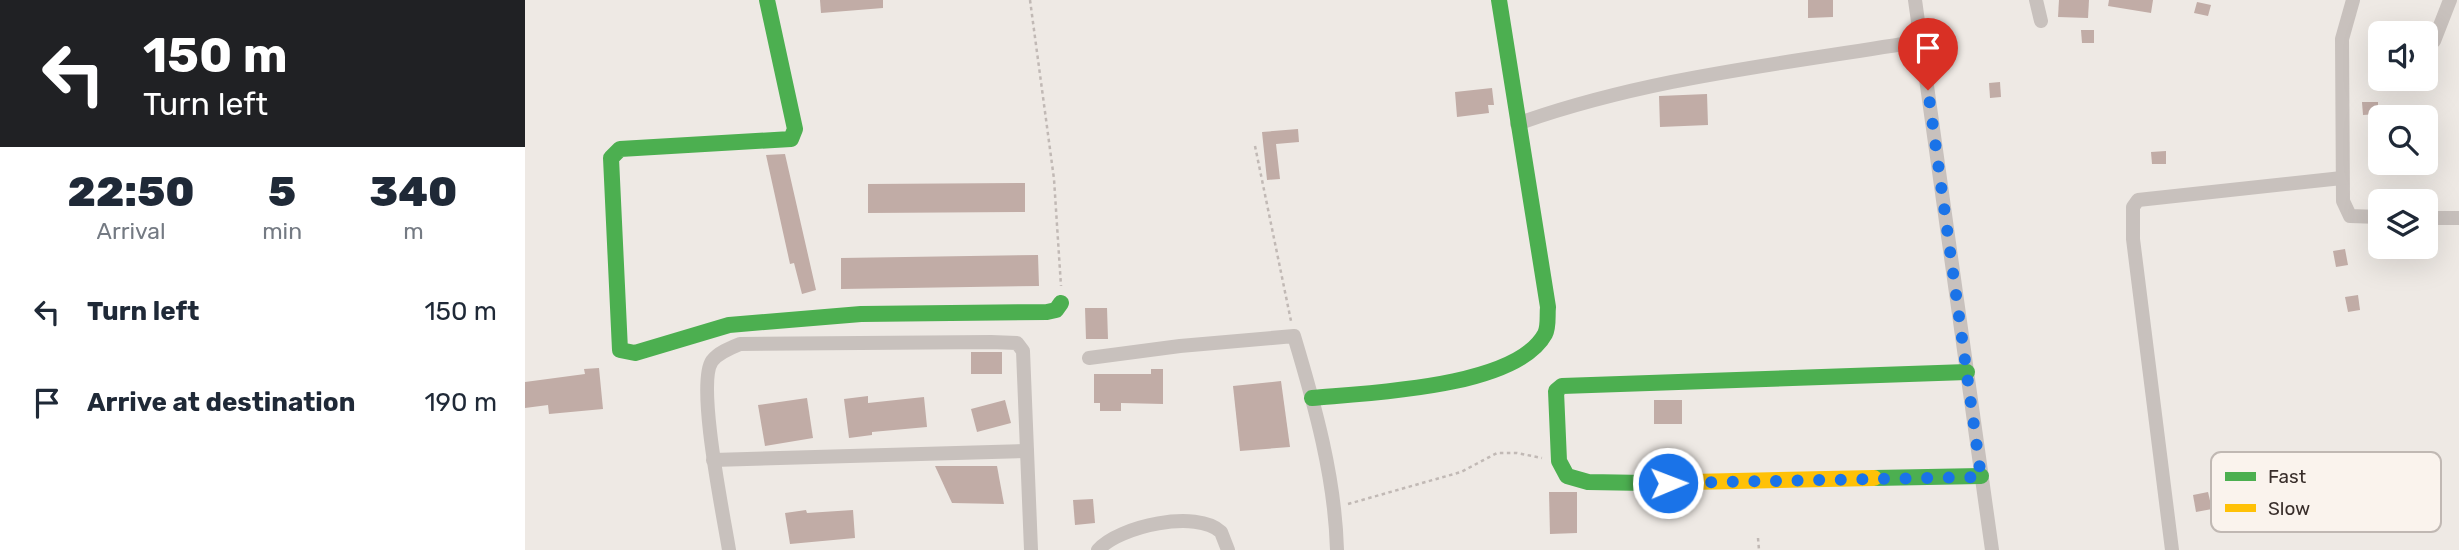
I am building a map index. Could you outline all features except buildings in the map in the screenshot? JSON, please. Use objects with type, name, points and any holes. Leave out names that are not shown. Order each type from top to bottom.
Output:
[{"type":"street","points":[[767,0],[795,129],[791,139],[781,142],[620,149],[611,158],[620,350],[635,353],[729,325],[861,314],[1047,312],[1056,310],[1061,303]]},
{"type":"street","points":[[1313,398],[1452,384],[1509,364],[1540,340],[1546,332],[1548,307],[1499,0]]},
{"type":"street","points":[[1915,0],[1992,550]]},
{"type":"street","points":[[2036,0],[2041,20]]},
{"type":"street","points":[[2353,0],[2342,39],[2342,177],[2345,211],[2359,217],[2368,217]]},
{"type":"street","points":[[2438,31],[2450,0]]},
{"type":"street","points":[[1517,124],[1631,90],[1724,70],[1921,41]]},
{"type":"street","points":[[2172,550],[2134,249],[2133,207],[2138,200],[2342,177]]},
{"type":"street","points":[[2438,218],[2459,218]]},
{"type":"street","points":[[1089,358],[1180,346],[1294,337],[1313,398],[1336,507],[1337,550]]},
{"type":"street","points":[[729,550],[713,460],[708,373],[711,362],[740,344],[1017,343],[1024,356],[1031,550]]},
{"type":"street","points":[[1967,372],[1562,386],[1556,391],[1559,461],[1567,476],[1588,482],[1618,484],[1981,477]]},
{"type":"street","points":[[713,460],[1027,451]]},
{"type":"street","points":[[1098,550],[1113,536],[1138,526],[1161,523],[1204,523],[1216,527],[1221,532],[1228,550]]},
{"type":"path","points":[[1030,0],[1054,179],[1061,303]]},
{"type":"path","points":[[1255,146],[1294,337]]},
{"type":"path","points":[[1336,507],[1461,472],[1497,453],[1517,453],[1559,461]]},
{"type":"path","points":[[1758,538],[1759,550]]},
{"type":"traffic: fast","points":[[767,0],[795,129],[791,139],[620,149],[611,158],[620,350],[635,353],[729,325],[861,314],[1047,312],[1056,310],[1061,303]]},
{"type":"traffic: fast","points":[[1312,398],[1402,390],[1473,377],[1504,366],[1529,352],[1545,334],[1548,307],[1499,0]]},
{"type":"traffic: fast","points":[[1646,483],[1588,482],[1567,476],[1559,461],[1556,391],[1562,386],[1967,372]]},
{"type":"traffic: fast","points":[[1874,478],[1981,476]]},
{"type":"traffic: slow","points":[[1646,483],[1874,478]]},
{"type":"route","points":[[1668,483],[1981,477],[1928,90]]}]
